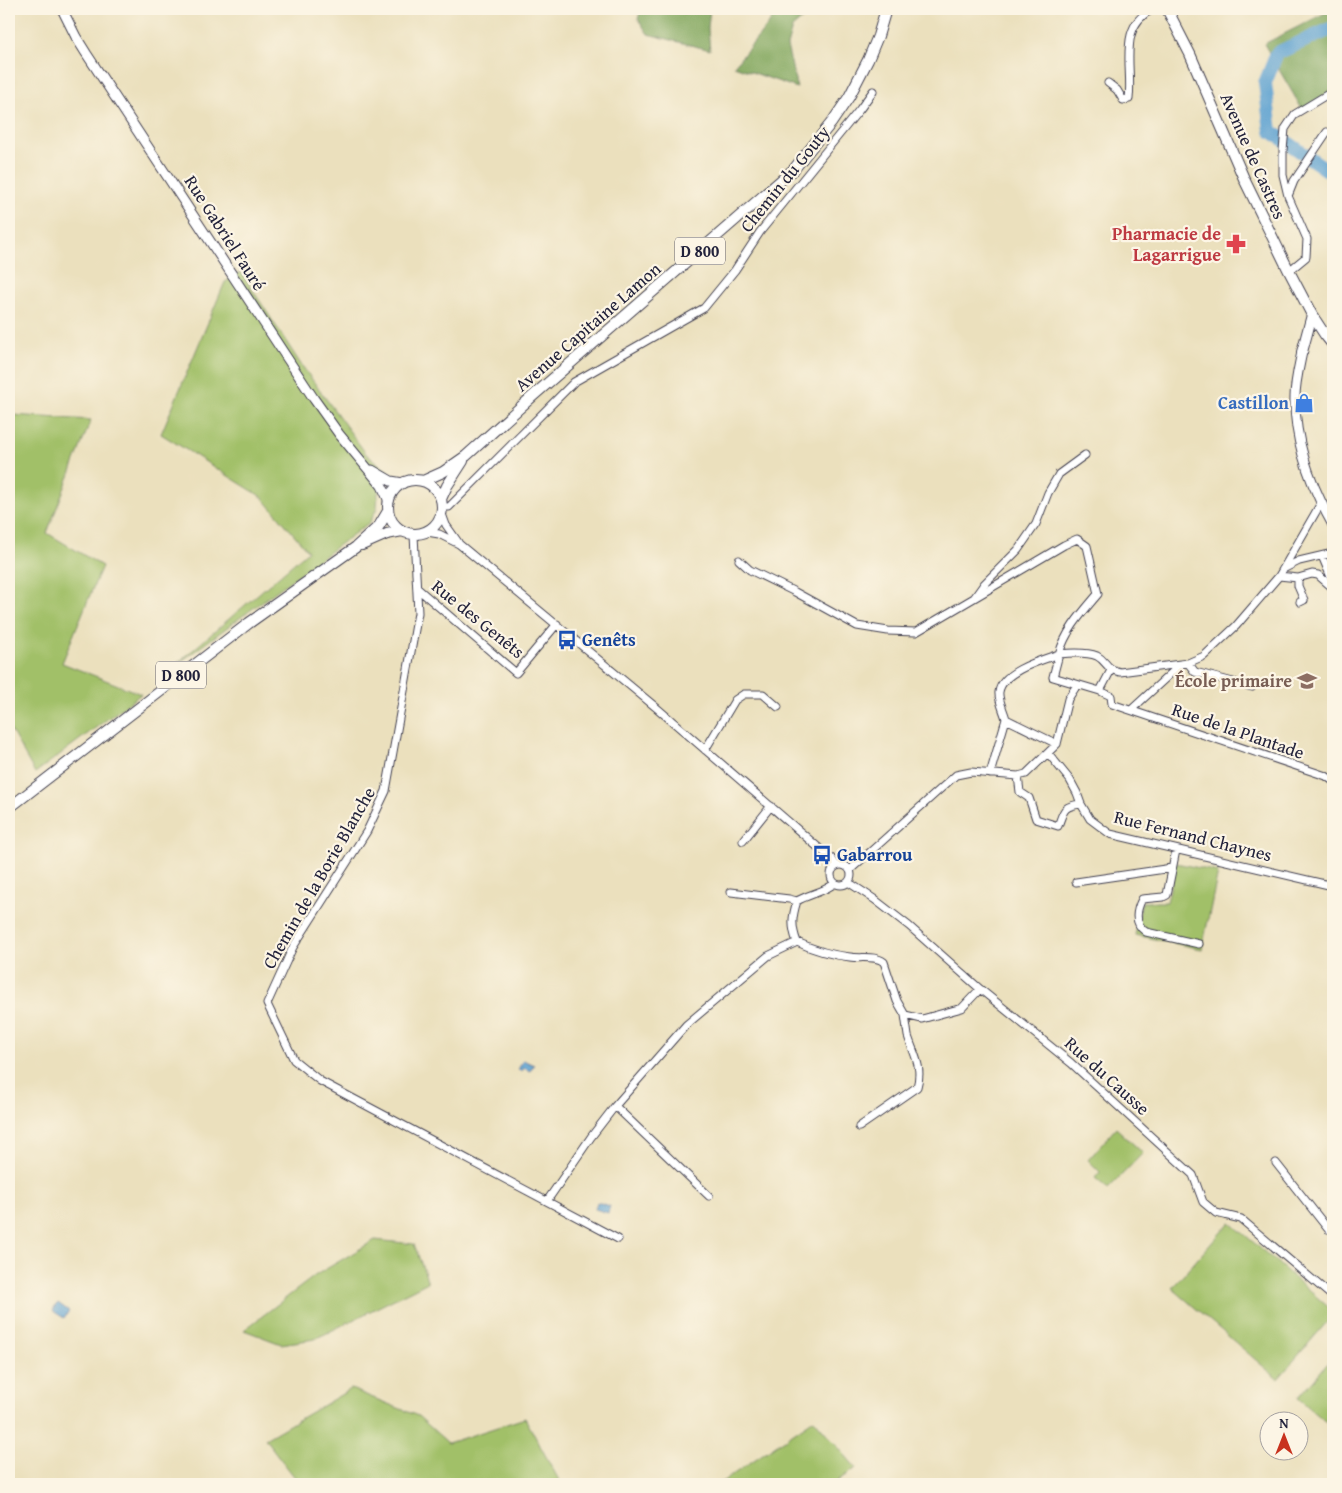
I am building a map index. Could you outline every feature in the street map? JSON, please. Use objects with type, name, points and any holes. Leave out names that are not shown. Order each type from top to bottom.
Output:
[{"type":"main road","name":"Avenue Capitaine Lamon","points":[[423,481],[443,472],[466,456],[794,169],[821,137],[849,97],[868,60],[886,9]]},
{"type":"main road","name":"Avenue de Castres","points":[[1166,9],[1190,54],[1245,181],[1289,271],[1312,315],[1333,345]]},
{"type":"main road","points":[[1302,352],[1312,315]]},
{"type":"main road","name":"Avenue Capitaine Lamon","points":[[442,506],[447,486],[466,456]]},
{"type":"main road","points":[[416,480],[431,485],[437,491],[442,506],[439,521],[434,528],[414,535],[402,532],[396,526],[390,519],[388,506],[396,487],[416,480]]},
{"type":"main road","name":"D 800","points":[[9,808],[249,623],[356,547],[379,526],[388,506]]},
{"type":"main road","name":"D 800","points":[[356,547],[387,534],[402,532]]},
{"type":"street","name":"Rue Gabriel Fauré","points":[[62,9],[86,53],[314,399],[338,434],[385,489],[388,506]]},
{"type":"street","points":[[1108,84],[1117,90],[1123,100],[1129,99],[1130,39],[1133,25],[1143,13],[1153,9]]},
{"type":"street","name":"Chemin du Gouty","points":[[442,506],[449,506],[574,382],[704,308],[735,270],[760,232],[873,91]]},
{"type":"street","points":[[1289,271],[1306,257],[1307,239],[1288,196],[1283,175],[1284,129],[1296,114],[1333,91]]},
{"type":"street","points":[[1288,196],[1294,181],[1327,132]]},
{"type":"street","points":[[1302,352],[1295,397],[1297,434],[1303,457],[1321,503],[1333,525]]},
{"type":"street","points":[[974,598],[984,584],[1018,550],[1036,524],[1048,493],[1059,474],[1084,455]]},
{"type":"street","name":"Rue Gabriel Fauré","points":[[369,469],[391,481],[403,483]]},
{"type":"street","points":[[990,774],[1006,719],[999,693],[1003,682],[1024,667],[1059,654],[1074,652],[1096,656],[1112,670],[1120,672],[1185,664],[1204,656],[1236,626],[1279,576],[1321,503]]},
{"type":"street","points":[[442,506],[446,525],[459,544]]},
{"type":"street","points":[[427,532],[439,534],[459,544],[557,624],[771,806],[826,854],[836,866]]},
{"type":"street","name":"Chemin de la Borie Blanche","points":[[414,535],[418,613],[386,791],[367,831],[292,947],[267,1004],[294,1060],[320,1081],[618,1238]]},
{"type":"street","points":[[739,560],[750,570],[857,626],[880,630],[916,632],[1077,539],[1087,546],[1098,594],[1076,619],[1063,640],[1053,677],[1100,691],[1112,670]]},
{"type":"street","points":[[1283,569],[1299,561],[1333,553]]},
{"type":"street","points":[[1322,556],[1333,582]]},
{"type":"street","points":[[1279,576],[1298,578],[1312,574],[1318,575],[1333,588]]},
{"type":"street","points":[[1298,578],[1298,586],[1304,600],[1300,602]]},
{"type":"street","name":"Rue des Genêts","points":[[418,590],[516,673],[557,624]]},
{"type":"street","points":[[1185,664],[1196,672],[1252,687]]},
{"type":"street","points":[[1131,710],[1185,664]]},
{"type":"street","points":[[850,870],[956,775],[971,772],[1018,776],[1026,774],[1057,744],[1068,698],[1076,685]]},
{"type":"street","name":"Rue de la Plantade","points":[[1100,691],[1111,696],[1112,704],[1326,776],[1333,781]]},
{"type":"street","points":[[705,750],[736,700],[744,694],[763,694],[778,707]]},
{"type":"street","points":[[1006,719],[1057,744]]},
{"type":"street","name":"Rue Fernand Chaynes","points":[[1048,752],[1070,780],[1090,819],[1110,834],[1333,886]]},
{"type":"street","points":[[1018,776],[1020,792],[1029,798],[1036,819],[1058,826],[1064,810],[1069,805],[1081,804]]},
{"type":"street","points":[[743,841],[771,806]]},
{"type":"street","points":[[1176,850],[1167,895],[1142,899],[1136,919],[1140,928],[1146,932],[1199,944]]},
{"type":"street","points":[[842,865],[850,870],[851,876],[848,882],[843,885],[835,883],[831,874],[836,866],[842,865]]},
{"type":"street","points":[[1076,882],[1172,868]]},
{"type":"street","name":"Rue du Causse","points":[[848,882],[874,898],[909,926],[980,989],[1071,1063],[1193,1175],[1203,1202],[1216,1213],[1241,1219],[1333,1297]]},
{"type":"street","points":[[797,942],[792,929],[797,901],[835,883]]},
{"type":"street","points":[[731,892],[797,901]]},
{"type":"street","points":[[547,1201],[615,1106],[686,1025],[768,956],[797,942],[828,953],[852,958],[879,958],[884,962],[897,1001],[905,1015],[908,1034],[919,1068],[920,1078],[917,1088],[860,1127]]},
{"type":"street","points":[[905,1015],[922,1019],[962,1008],[980,989]]},
{"type":"street","points":[[615,1106],[709,1196]]},
{"type":"street","points":[[1276,1163],[1328,1229],[1333,1225]]},
{"type":"green space","points":[[641,9],[710,9],[708,28],[710,50],[648,34],[638,19]]},
{"type":"green space","points":[[777,9],[814,9],[792,28],[787,46],[797,88],[734,66],[768,25]]},
{"type":"green space","points":[[1333,9],[1333,91],[1302,109],[1264,44]]},
{"type":"green space","points":[[241,272],[300,363],[367,455],[388,471],[378,493],[377,508],[370,522],[172,668],[308,551],[262,497],[161,434],[225,282]]},
{"type":"green space","points":[[12,415],[91,420],[47,533],[102,566],[62,663],[141,694],[35,773],[9,727],[9,422]]},
{"type":"green space","points":[[1176,863],[1218,872],[1202,949],[1135,935],[1142,902],[1167,902]]},
{"type":"green space","points":[[1116,1128],[1143,1153],[1108,1189],[1095,1178],[1100,1172],[1088,1160]]},
{"type":"green space","points":[[1230,1222],[1333,1311],[1333,1315],[1278,1379],[1172,1288]]},
{"type":"green space","points":[[375,1240],[414,1244],[428,1282],[315,1339],[281,1344],[244,1330],[316,1275]]},
{"type":"green space","points":[[1333,1357],[1333,1428],[1298,1398]]},
{"type":"green space","points":[[351,1389],[418,1416],[448,1443],[525,1418],[561,1484],[300,1484],[265,1439]]},
{"type":"green space","points":[[814,1419],[856,1468],[833,1484],[719,1484]]},
{"type":"water","points":[[523,1060],[534,1065],[530,1071],[524,1068],[522,1071],[518,1070]]},
{"type":"water","points":[[597,1202],[610,1206],[608,1213],[595,1209]]},
{"type":"water","points":[[58,1303],[69,1311],[64,1318],[53,1311]]},
{"type":"waterway","points":[[1333,28],[1277,53],[1265,83],[1271,131],[1333,174]]},
{"type":"place","name":"Pharmacie de Lagarrigue","points":[[1236,244]]},
{"type":"place","name":"Castillon","points":[[1304,403]]},
{"type":"place","name":"Genêts","points":[[567,640]]},
{"type":"place","name":"École primaire","points":[[1307,681]]},
{"type":"place","name":"Gabarrou","points":[[822,855]]}]
